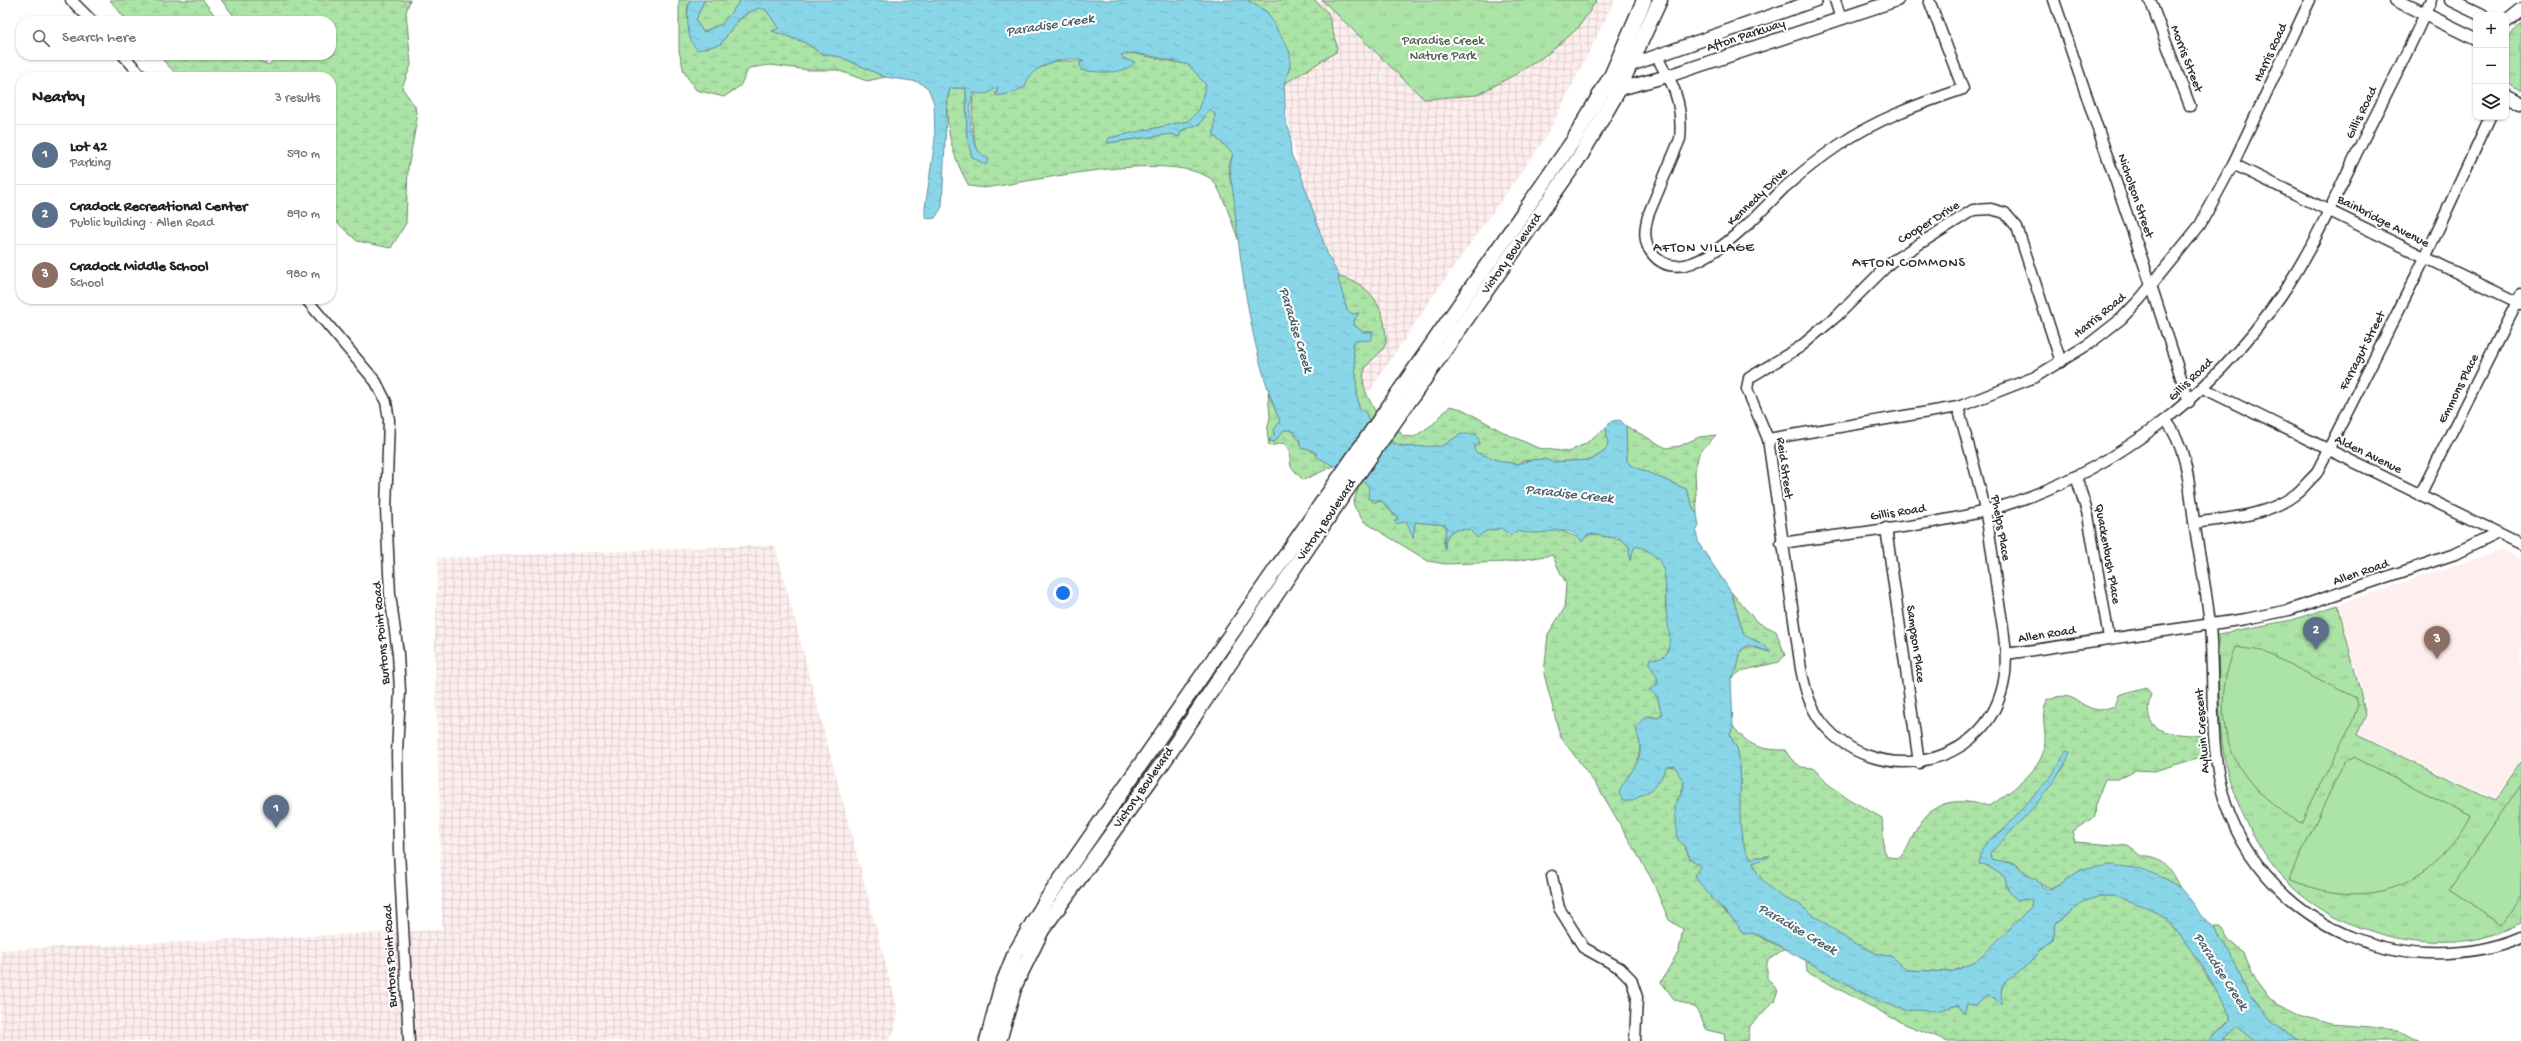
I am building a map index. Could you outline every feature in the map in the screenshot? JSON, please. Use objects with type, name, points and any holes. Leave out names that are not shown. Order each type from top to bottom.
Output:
[{"type":"main road","name":"Victory Boulevard","points":[[1395,410],[1573,141],[1612,74],[1644,0]]},
{"type":"main road","name":"Victory Boulevard","points":[[987,1041],[1001,988],[1013,974],[1042,930],[1164,761],[1340,489],[1395,410],[1581,155],[1632,64],[1660,0]]},
{"type":"main road","name":"Victory Boulevard","points":[[999,1041],[1013,974]]},
{"type":"street","points":[[71,0],[87,16]]},
{"type":"street","name":"Afton Parkway","points":[[1612,74],[1632,64],[1816,0]]},
{"type":"street","points":[[1835,0],[1841,19]]},
{"type":"street","name":"Afton Parkway","points":[[1602,92],[1618,91],[1668,76],[1897,0]]},
{"type":"street","name":"Kennedy Drive","points":[[1657,55],[1662,71],[1668,76],[1681,117],[1680,139],[1648,213],[1645,224],[1645,236],[1647,245],[1656,259],[1668,265],[1684,266],[1734,238],[1804,170],[1871,124],[1900,111],[1963,89],[1929,0]]},
{"type":"street","name":"Nicholson Street","points":[[2054,0],[2152,285],[2188,402]]},
{"type":"street","name":"Morris Street","points":[[2150,0],[2190,106]]},
{"type":"street","name":"Harris Road","points":[[1768,439],[1958,408],[2006,390],[2061,362],[2089,344],[2121,319],[2152,285],[2200,225],[2233,164],[2310,0]]},
{"type":"street","points":[[2396,0],[2473,38]]},
{"type":"street","name":"Gillis Road","points":[[1782,543],[1886,528],[1986,510],[2038,493],[2076,476],[2121,451],[2166,420],[2188,402],[2229,360],[2284,292],[2329,210],[2431,0]]},
{"type":"street","points":[[2451,0],[2476,12]]},
{"type":"street","points":[[2509,20],[2521,10]]},
{"type":"street","points":[[128,60],[139,72]]},
{"type":"street","points":[[2509,97],[2521,103]]},
{"type":"street","name":"Farragut Street","points":[[2194,524],[2247,515],[2273,508],[2297,494],[2316,474],[2425,258],[2489,120]]},
{"type":"street","name":"Bainbridge Avenue","points":[[2233,164],[2425,258],[2520,300]]},
{"type":"street","name":"Cooper Drive","points":[[1770,365],[1800,347],[1838,314],[1891,262],[1973,210],[1991,208],[2005,214],[2017,227],[2061,362]]},
{"type":"street","name":"Emmons Place","points":[[2420,495],[2520,300]]},
{"type":"street","name":"Burtons Point Road","points":[[310,304],[376,382],[386,402],[389,420],[386,508],[390,594],[400,680],[397,753],[399,851],[409,1041]]},
{"type":"street","name":"Reid Street","points":[[1770,365],[1749,378],[1747,389],[1768,439],[1782,543]]},
{"type":"street","name":"Alden Avenue","points":[[2203,388],[2498,533],[2520,540]]},
{"type":"street","name":"Phelps Place","points":[[1958,408],[1986,510],[2006,654]]},
{"type":"street","name":"Aylwin Crescent","points":[[2166,420],[2179,440],[2183,451],[2210,624],[2219,777],[2224,799],[2242,840],[2268,877],[2300,908],[2340,932],[2385,947],[2413,952],[2441,954],[2468,951],[2521,937]]},
{"type":"street","name":"Quackenbush Place","points":[[2076,476],[2088,515],[2109,638]]},
{"type":"street","name":"Sampson Place","points":[[1886,528],[1919,763]]},
{"type":"street","name":"Allen Road","points":[[1782,543],[1801,669],[1810,702],[1817,715],[1837,738],[1860,754],[1880,761],[1900,764],[1919,763],[1943,756],[1956,749],[1983,727],[2001,693],[2006,654],[2210,624],[2289,610],[2455,554],[2498,533]]},
{"type":"street","points":[[1552,876],[1559,908],[1584,948],[1620,968],[1631,979],[1636,998],[1635,1041]]},
{"type":"shaded area","points":[[1230,0],[1322,0],[1425,99],[1578,28],[1597,0],[1615,0],[1546,137],[1433,296],[1354,415],[1340,383],[1284,97]]},
{"type":"shaded area","points":[[775,545],[898,1011],[895,1030],[887,1041],[0,1041],[0,950],[442,930],[435,642],[438,558]]},
{"type":"shaded area","points":[[2502,550],[2521,559],[2521,759],[2494,799],[2358,734],[2368,715],[2339,604]]},
{"type":"green space","points":[[110,0],[203,0],[215,16],[123,16]]},
{"type":"green space","points":[[221,0],[410,0],[406,12],[411,65],[402,88],[415,106],[417,119],[408,168],[406,223],[391,248],[357,241],[336,222],[336,72],[174,72],[163,60],[257,60],[269,65],[273,60],[336,60],[336,16],[234,16]]},
{"type":"green space","points":[[679,0],[690,0],[687,10],[690,38],[716,45],[721,44],[737,22],[752,10],[759,7],[766,10],[779,28],[772,31],[804,42],[822,54],[841,57],[885,77],[867,81],[837,70],[808,70],[771,65],[749,68],[740,86],[724,97],[696,90],[684,72],[679,51]]},
{"type":"green space","points":[[704,0],[741,0],[722,24],[702,32],[696,20]]},
{"type":"green space","points":[[1247,0],[1314,0],[1328,13],[1337,47],[1336,52],[1284,84],[1290,66],[1267,12]]},
{"type":"green space","name":"Paradise Creek Nature Park","points":[[1322,0],[1597,0],[1578,28],[1550,52],[1518,73],[1477,95],[1424,99]]},
{"type":"green space","points":[[2521,22],[2521,91],[2509,83],[2509,37]]},
{"type":"green space","points":[[1131,53],[1190,65],[1206,85],[1198,111],[1188,121],[1109,138],[1108,143],[1171,134],[1179,137],[1182,130],[1200,124],[1209,108],[1215,114],[1214,136],[1233,153],[1229,166],[1230,181],[1235,194],[1235,212],[1240,244],[1223,198],[1214,182],[1210,178],[1190,170],[1164,167],[1133,167],[1067,174],[984,188],[969,186],[953,151],[950,138],[947,113],[950,88],[966,88],[967,138],[972,157],[986,165],[975,145],[972,123],[973,93],[998,87],[996,95],[1016,92],[1036,70],[1053,61],[1085,61],[1080,63],[1081,70],[1092,71],[1124,59],[1121,55]]},
{"type":"green space","points":[[1337,277],[1347,279],[1364,288],[1376,301],[1383,318],[1386,343],[1381,351],[1368,364],[1363,378],[1365,389],[1377,415],[1370,424],[1366,413],[1359,408],[1355,361],[1352,345],[1356,340],[1373,332],[1363,332],[1354,325],[1354,320],[1358,313],[1352,314],[1347,310]]},
{"type":"green space","points":[[1268,392],[1280,421],[1274,430],[1274,435],[1269,441],[1274,442],[1284,430],[1292,430],[1301,444],[1334,466],[1303,480],[1291,467],[1289,450],[1284,443],[1269,446],[1267,431],[1270,417]]},
{"type":"green space","points":[[1450,406],[1462,409],[1505,433],[1538,448],[1568,452],[1585,444],[1606,427],[1608,445],[1604,452],[1591,460],[1551,462],[1544,459],[1522,461],[1518,464],[1503,462],[1474,452],[1474,447],[1461,434],[1445,445],[1431,448],[1415,448],[1400,445],[1390,440],[1398,429],[1403,436],[1414,437],[1433,424]]},
{"type":"green space","points":[[1626,426],[1666,448],[1680,446],[1699,437],[1716,435],[1699,453],[1695,471],[1697,514],[1686,489],[1630,465],[1627,461]]},
{"type":"green space","points":[[1361,479],[1369,486],[1373,502],[1382,501],[1398,520],[1406,521],[1414,531],[1415,522],[1446,525],[1446,535],[1443,541],[1445,547],[1448,536],[1457,528],[1470,530],[1478,535],[1486,531],[1501,528],[1535,533],[1556,529],[1580,538],[1592,534],[1620,539],[1629,546],[1630,559],[1634,548],[1637,546],[1651,553],[1660,561],[1665,575],[1666,611],[1670,643],[1665,656],[1659,659],[1650,659],[1649,663],[1657,673],[1657,696],[1662,715],[1658,718],[1650,716],[1636,729],[1640,745],[1639,756],[1634,772],[1628,775],[1633,801],[1650,791],[1657,784],[1666,767],[1675,766],[1683,782],[1682,790],[1677,799],[1683,843],[1690,859],[1701,865],[1711,899],[1737,923],[1743,934],[1753,933],[1784,949],[1767,961],[1767,978],[1778,991],[1774,1001],[1750,1026],[1748,1041],[1725,1041],[1724,1034],[1707,1030],[1696,1008],[1674,999],[1661,982],[1679,950],[1683,929],[1669,920],[1651,878],[1600,790],[1560,736],[1544,674],[1548,634],[1564,609],[1566,584],[1552,555],[1508,562],[1445,564],[1428,561],[1363,521],[1353,504]]},
{"type":"green space","points":[[1731,592],[1757,622],[1776,631],[1785,655],[1779,662],[1741,671],[1731,679],[1736,670],[1741,650],[1749,647],[1769,652],[1762,644],[1744,635]]},
{"type":"green space","points":[[2338,605],[2366,715],[2357,735],[2494,801],[2521,762],[2521,923],[2491,935],[2458,942],[2424,942],[2390,936],[2357,926],[2326,911],[2299,892],[2276,869],[2257,842],[2242,813],[2234,793],[2224,755],[2221,735],[2218,634],[2292,620]]},
{"type":"green space","points":[[2235,647],[2263,651],[2356,698],[2358,705],[2352,722],[2301,823],[2277,808],[2257,790],[2242,770],[2231,749],[2225,726],[2223,701],[2227,675]]},
{"type":"green space","points":[[2146,687],[2151,694],[2148,708],[2149,718],[2154,725],[2161,730],[2180,734],[2202,736],[2205,756],[2154,771],[2135,770],[2118,779],[2105,779],[2096,802],[2095,817],[2072,831],[2075,842],[2128,846],[2141,856],[2149,856],[2161,861],[2170,870],[2180,888],[2168,880],[2081,870],[2059,885],[2049,887],[2036,881],[2016,865],[2009,862],[1991,859],[1990,853],[2016,826],[2065,766],[2066,751],[2053,774],[2021,813],[1988,841],[1986,865],[2005,877],[2008,890],[2017,900],[2028,899],[2032,902],[2031,907],[1976,962],[1951,972],[1907,970],[1891,956],[1880,955],[1854,944],[1797,903],[1783,898],[1764,883],[1753,863],[1768,856],[1751,858],[1745,849],[1740,823],[1740,764],[1737,750],[1730,735],[1733,726],[1744,738],[1755,746],[1768,749],[1785,750],[1791,759],[1801,767],[1813,768],[1828,784],[1847,798],[1882,818],[1884,850],[1888,857],[1899,858],[1907,849],[1922,821],[1930,812],[1938,807],[1946,803],[1956,802],[1978,803],[1990,806],[2022,782],[2036,766],[2044,749],[2044,714],[2047,700],[2056,697],[2070,697],[2092,709],[2101,710],[2115,706],[2119,695]]},
{"type":"green space","points":[[2354,757],[2471,816],[2455,841],[2437,862],[2416,877],[2394,888],[2370,893],[2344,893],[2317,889],[2289,879],[2345,760]]},
{"type":"green space","points":[[2521,784],[2521,896],[2502,924],[2450,889]]},
{"type":"green space","points":[[2114,895],[2133,900],[2149,907],[2176,930],[2197,959],[2229,1015],[2229,1020],[2208,1041],[1948,1041],[1902,1023],[1807,972],[1806,961],[1843,980],[1863,994],[1935,1011],[1958,1005],[1964,1013],[1967,1004],[1986,996],[1995,998],[1998,1003],[2003,984],[2053,938],[2056,923],[2085,901],[2097,897]]},
{"type":"green space","points":[[2214,926],[2220,926],[2229,941],[2243,951],[2252,976],[2270,1000],[2300,1016],[2330,1025],[2399,1030],[2419,1041],[2298,1041],[2272,1021],[2248,993],[2226,945],[2219,938]]},
{"type":"green space","points":[[2237,1026],[2255,1041],[2221,1041]]},
{"type":"water","name":"Paradise Creek","points":[[690,0],[704,0],[696,20],[703,32],[722,24],[741,0],[1247,0],[1267,12],[1290,52],[1290,66],[1284,84],[1286,123],[1290,132],[1291,155],[1300,172],[1328,256],[1340,278],[1338,278],[1347,310],[1352,314],[1359,313],[1354,320],[1354,325],[1363,332],[1373,332],[1371,340],[1356,340],[1352,345],[1355,361],[1359,408],[1366,413],[1370,424],[1395,445],[1404,447],[1442,446],[1461,434],[1476,434],[1480,443],[1474,447],[1475,452],[1503,462],[1518,464],[1530,460],[1544,459],[1552,462],[1591,460],[1604,452],[1608,445],[1606,427],[1612,421],[1620,420],[1626,426],[1627,461],[1630,465],[1686,489],[1697,514],[1699,526],[1696,532],[1699,544],[1731,592],[1744,635],[1762,644],[1771,652],[1748,645],[1741,650],[1737,669],[1731,679],[1733,726],[1730,735],[1737,750],[1740,764],[1740,823],[1745,849],[1751,858],[1770,856],[1753,863],[1760,876],[1770,888],[1784,898],[1797,903],[1854,944],[1880,955],[1891,956],[1907,970],[1951,972],[1976,962],[2031,907],[2032,902],[2028,899],[2017,900],[2008,890],[2005,877],[1986,865],[1979,864],[1982,849],[1988,841],[2001,832],[2053,774],[2066,751],[2070,752],[2065,764],[2047,791],[1990,853],[1991,859],[2015,864],[2027,875],[2037,880],[2042,887],[2048,889],[2054,888],[2081,870],[2110,865],[2142,869],[2168,880],[2180,888],[2194,904],[2201,916],[2214,926],[2219,938],[2226,945],[2248,993],[2272,1021],[2298,1041],[2255,1041],[2237,1026],[2221,1041],[2208,1041],[2229,1021],[2229,1015],[2202,965],[2170,922],[2153,910],[2114,895],[2097,897],[2085,901],[2056,923],[2053,938],[2039,950],[2031,962],[2003,984],[2001,990],[2002,1004],[1998,1003],[1995,998],[1986,996],[1977,1005],[1967,1004],[1964,1014],[1958,1005],[1936,1011],[1909,1010],[1880,1002],[1772,942],[1753,933],[1743,934],[1732,918],[1712,898],[1700,883],[1695,875],[1701,865],[1692,860],[1682,843],[1678,840],[1675,806],[1683,791],[1684,784],[1675,766],[1666,767],[1657,784],[1650,791],[1633,801],[1623,801],[1619,793],[1621,787],[1636,764],[1640,753],[1637,726],[1646,716],[1658,718],[1662,715],[1657,696],[1649,690],[1657,685],[1658,679],[1649,663],[1650,658],[1659,659],[1665,655],[1668,650],[1669,642],[1665,575],[1657,558],[1648,551],[1637,546],[1634,548],[1630,561],[1629,546],[1620,539],[1592,534],[1587,535],[1582,542],[1578,536],[1567,531],[1535,533],[1516,531],[1511,536],[1501,528],[1486,531],[1477,538],[1470,530],[1455,530],[1449,534],[1445,543],[1445,549],[1444,543],[1446,525],[1415,522],[1413,538],[1406,521],[1396,524],[1394,521],[1398,520],[1397,517],[1382,501],[1368,499],[1369,486],[1342,466],[1334,466],[1317,457],[1316,452],[1306,448],[1301,449],[1299,438],[1292,430],[1284,430],[1274,442],[1269,440],[1274,435],[1274,430],[1280,421],[1262,370],[1245,291],[1230,168],[1233,153],[1214,136],[1215,114],[1209,109],[1200,124],[1182,130],[1179,137],[1171,134],[1107,143],[1109,138],[1188,121],[1198,111],[1206,85],[1189,65],[1147,55],[1131,53],[1121,55],[1124,59],[1135,62],[1130,66],[1117,71],[1102,72],[1081,70],[1080,63],[1084,61],[1077,59],[1059,60],[1041,67],[1034,72],[1028,79],[1026,86],[1019,90],[1003,95],[996,95],[998,87],[987,94],[973,93],[970,110],[971,130],[977,148],[982,155],[989,159],[986,165],[972,157],[967,138],[966,88],[950,88],[947,100],[942,207],[935,218],[928,219],[925,216],[925,208],[935,140],[934,103],[928,88],[919,82],[885,77],[841,57],[822,54],[804,42],[772,31],[779,28],[766,10],[759,8],[747,13],[735,23],[721,44],[698,50],[694,46],[689,34],[688,12]]},
{"type":"place","name":"Cradock Recreational Center","points":[[2316,650]]},
{"type":"place","name":"Cradock Middle School","points":[[2437,659]]},
{"type":"place","name":"Lot 42","points":[[276,828]]},
{"type":"district","name":"AFTON VILLAGE","points":[[1704,248]]},
{"type":"district","name":"AFTON COMMONS","points":[[1909,263]]}]
